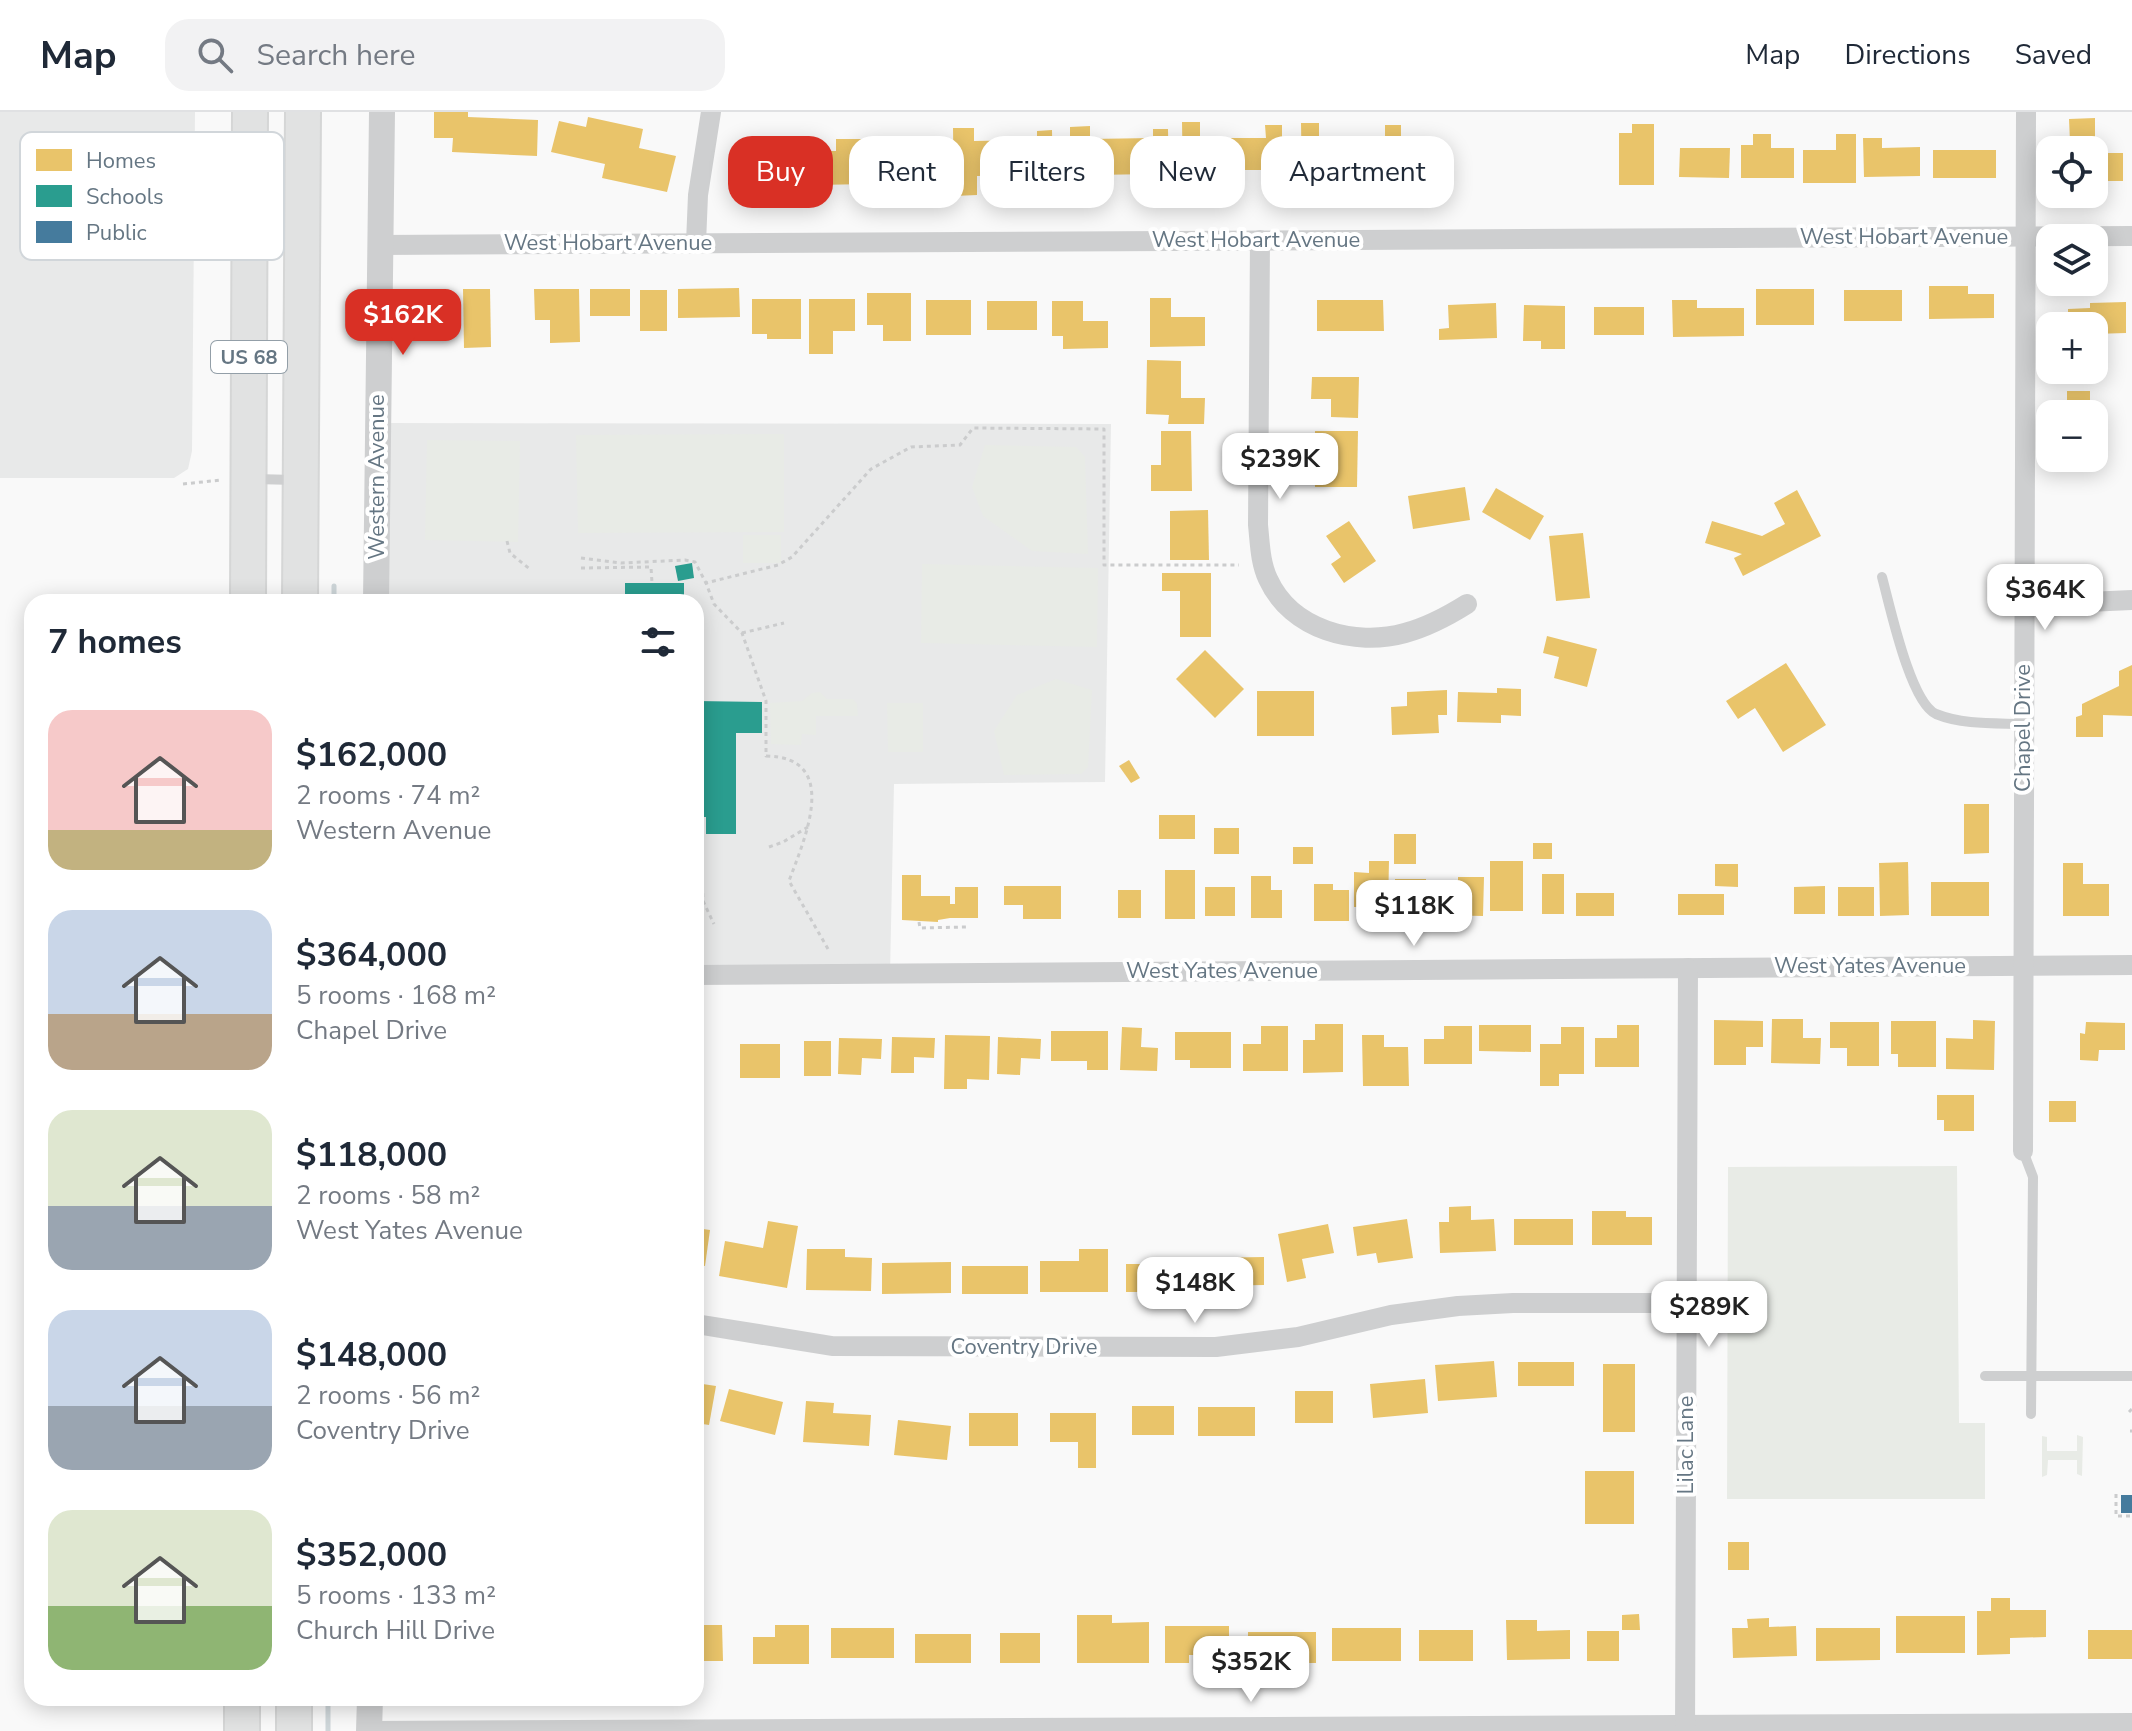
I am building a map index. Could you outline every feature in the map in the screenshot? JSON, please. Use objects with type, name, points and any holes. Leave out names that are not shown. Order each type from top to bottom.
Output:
[{"type":"highway","name":"US 68","points":[[250,112],[250,132]]},
{"type":"highway","name":"US 68","points":[[300,594],[303,112]]},
{"type":"highway","name":"US 68","points":[[248,594],[250,260]]},
{"type":"highway","points":[[242,1706],[242,1731]]},
{"type":"highway","points":[[294,1706],[294,1731]]},
{"type":"street","name":"Western Avenue","points":[[376,594],[382,112]]},
{"type":"street","points":[[696,243],[698,195],[711,112]]},
{"type":"street","name":"Chapel Drive","points":[[2023,1151],[2026,112]]},
{"type":"street","name":"West Hobart Avenue","points":[[379,245],[2132,236]]},
{"type":"street","points":[[1260,240],[1258,525],[1264,566],[1275,591],[1304,620],[1343,635],[1374,637],[1406,632],[1467,604]]},
{"type":"street","points":[[2023,605],[2132,600]]},
{"type":"street","name":"West Yates Avenue","points":[[704,975],[2132,965]]},
{"type":"street","name":"Lilac Lane","points":[[1685,1728],[1688,968]]},
{"type":"street","name":"Coventry Drive","points":[[704,1325],[832,1346],[1216,1347],[1298,1337],[1391,1315],[1458,1306],[1687,1303]]},
{"type":"street","points":[[370,1706],[369,1731],[1685,1728],[2132,1723]]},
{"type":"lane","points":[[249,479],[301,480]]},
{"type":"lane","points":[[1882,577],[1912,679],[1921,700],[1933,713],[1953,719],[2023,724]]},
{"type":"lane","points":[[2023,1151],[2033,1177],[2031,1414]]},
{"type":"lane","points":[[1985,1376],[2132,1376]]},
{"type":"path","points":[[706,583],[778,565],[792,557],[871,469],[911,447],[960,445],[973,428],[1104,429],[1104,565],[1239,565]]},
{"type":"path","points":[[183,484],[249,479]]},
{"type":"path","points":[[507,541],[510,553],[531,570]]},
{"type":"path","points":[[581,558],[621,563],[695,562],[714,604],[742,633],[766,701],[766,756],[783,756],[801,769],[812,785],[812,814],[789,881],[828,949]]},
{"type":"path","points":[[581,568],[651,567],[652,583]]},
{"type":"path","points":[[742,633],[784,623]]},
{"type":"path","points":[[769,847],[808,827]]},
{"type":"path","points":[[704,903],[714,924]]},
{"type":"path","points":[[919,922],[920,928],[967,927]]},
{"type":"path","points":[[2116,1494],[2116,1516],[2132,1516]]},
{"type":"shaded area","points":[[0,112],[195,112],[195,132],[20,132],[20,260],[194,260],[192,451],[188,469],[174,478],[0,478]]},
{"type":"shaded area","points":[[377,423],[1111,424],[1105,782],[894,784],[890,974],[704,975],[704,594],[376,594]]},
{"type":"shaded area","points":[[784,434],[784,532],[578,533],[576,435]]},
{"type":"shaded area","points":[[427,440],[520,441],[518,542],[425,540]]},
{"type":"shaded area","points":[[985,445],[1076,447],[1085,457],[1088,554],[1032,551],[983,516],[972,487]]},
{"type":"shaded area","points":[[743,535],[781,535],[781,563],[743,563]]},
{"type":"shaded area","points":[[922,564],[1098,568],[1097,647],[921,643]]},
{"type":"shaded area","points":[[1056,679],[1092,690],[1088,767],[1081,774],[1004,775],[994,731],[1017,695]]},
{"type":"shaded area","points":[[820,692],[827,699],[853,699],[857,704],[858,716],[816,716],[816,735],[802,734],[801,745],[771,744],[770,703],[802,701],[812,693]]},
{"type":"shaded area","points":[[887,703],[923,703],[923,752],[888,752]]},
{"type":"shaded area","points":[[1957,1166],[1959,1423],[1985,1423],[1985,1499],[1727,1499],[1728,1167]]},
{"type":"shaded area","points":[[2077,1435],[2083,1437],[2082,1476],[2077,1474],[2077,1460],[2048,1460],[2047,1475],[2042,1477],[2042,1436],[2047,1437],[2047,1451],[2077,1451]]},
{"type":"building: Homes","points":[[434,112],[468,112],[468,117],[538,120],[537,156],[452,152],[453,138],[434,138]]},
{"type":"building: Homes","points":[[588,117],[643,129],[639,148],[676,156],[667,192],[602,178],[605,164],[551,152],[559,121],[586,127]]},
{"type":"building: Homes","points":[[2095,118],[2095,136],[2070,136],[2069,119]]},
{"type":"building: Homes","points":[[1182,122],[1200,122],[1200,136],[1182,136]]},
{"type":"building: Homes","points":[[1301,123],[1319,123],[1319,136],[1301,136]]},
{"type":"building: Homes","points":[[1632,124],[1654,124],[1654,185],[1619,185],[1619,133],[1632,133]]},
{"type":"building: Homes","points":[[1265,125],[1282,125],[1282,136],[1266,136]]},
{"type":"building: Homes","points":[[1385,125],[1401,125],[1401,136],[1385,136]]},
{"type":"building: Homes","points":[[1090,126],[1090,136],[1070,136],[1070,127]]},
{"type":"building: Homes","points":[[953,128],[974,128],[974,141],[980,141],[977,195],[964,196],[964,136],[953,136]]},
{"type":"building: Homes","points":[[1153,129],[1168,129],[1168,136],[1153,136]]},
{"type":"building: Homes","points":[[1052,130],[1052,136],[1037,136],[1037,131]]},
{"type":"building: Homes","points":[[1753,134],[1771,134],[1771,148],[1794,148],[1794,178],[1741,178],[1741,145],[1753,145]]},
{"type":"building: Homes","points":[[1836,134],[1856,134],[1856,183],[1803,183],[1803,150],[1836,150]]},
{"type":"building: Homes","points":[[1130,138],[1130,174],[1114,175],[1114,139]]},
{"type":"building: Homes","points":[[1245,138],[1261,138],[1261,170],[1245,170]]},
{"type":"building: Homes","points":[[1863,138],[1882,138],[1882,148],[1920,147],[1920,176],[1864,177]]},
{"type":"building: Homes","points":[[836,139],[849,139],[849,184],[833,185]]},
{"type":"building: Homes","points":[[1680,148],[1730,148],[1729,178],[1679,177]]},
{"type":"building: Homes","points":[[1933,150],[1996,150],[1996,178],[1933,178]]},
{"type":"building: Homes","points":[[2108,153],[2123,153],[2123,181],[2108,181]]},
{"type":"building: Homes","points":[[1929,286],[1968,286],[1968,294],[1994,294],[1994,318],[1929,319]]},
{"type":"building: Homes","points":[[739,288],[740,317],[678,318],[678,289]]},
{"type":"building: Homes","points":[[463,289],[490,289],[491,347],[464,348]]},
{"type":"building: Homes","points":[[534,289],[579,289],[580,342],[550,343],[550,320],[535,320]]},
{"type":"building: Homes","points":[[590,289],[630,289],[630,316],[590,316]]},
{"type":"building: Homes","points":[[1756,289],[1814,289],[1814,325],[1756,325]]},
{"type":"building: Homes","points":[[640,290],[667,290],[667,331],[640,331]]},
{"type":"building: Homes","points":[[1844,290],[1902,290],[1902,321],[1844,321]]},
{"type":"building: Homes","points":[[867,293],[911,293],[911,341],[883,341],[883,325],[867,325]]},
{"type":"building: Homes","points":[[1150,298],[1171,298],[1171,317],[1205,317],[1205,346],[1150,347]]},
{"type":"building: Homes","points":[[752,299],[801,299],[801,339],[767,339],[767,334],[752,334]]},
{"type":"building: Homes","points":[[809,299],[855,299],[855,331],[833,331],[833,354],[809,354]]},
{"type":"building: Homes","points":[[926,300],[971,300],[971,335],[926,335]]},
{"type":"building: Homes","points":[[1317,300],[1383,300],[1384,331],[1317,331]]},
{"type":"building: Homes","points":[[1672,300],[1697,300],[1697,308],[1744,308],[1744,336],[1673,337]]},
{"type":"building: Homes","points":[[987,301],[1037,301],[1037,330],[987,330]]},
{"type":"building: Homes","points":[[1052,301],[1083,301],[1083,321],[1108,321],[1108,348],[1063,349],[1063,336],[1052,336]]},
{"type":"building: Homes","points":[[2126,302],[2126,333],[2108,334],[2108,312],[2068,312],[2068,309],[2090,308],[2090,303]]},
{"type":"building: Homes","points":[[1496,303],[1497,338],[1439,340],[1439,329],[1449,328],[1448,305]]},
{"type":"building: Homes","points":[[1524,305],[1565,306],[1565,349],[1541,349],[1541,341],[1523,341]]},
{"type":"building: Homes","points":[[1594,307],[1644,307],[1644,335],[1594,335]]},
{"type":"building: Homes","points":[[1147,360],[1181,361],[1181,398],[1205,398],[1204,424],[1168,424],[1169,415],[1146,414]]},
{"type":"building: Homes","points":[[1312,377],[1359,377],[1358,418],[1331,417],[1331,399],[1311,399]]},
{"type":"building: Homes","points":[[2067,391],[2090,391],[2090,400],[2067,400]]},
{"type":"building: Homes","points":[[1161,431],[1191,431],[1192,491],[1151,491],[1151,465],[1161,465]]},
{"type":"building: Homes","points":[[1315,431],[1358,431],[1357,487],[1315,487]]},
{"type":"building: Homes","points":[[1465,487],[1470,520],[1413,529],[1408,496]]},
{"type":"building: Homes","points":[[1496,488],[1544,516],[1530,540],[1482,512]]},
{"type":"building: Homes","points":[[1797,490],[1821,536],[1743,576],[1734,558],[1742,554],[1705,543],[1712,521],[1762,536],[1785,524],[1774,503]]},
{"type":"building: Homes","points":[[1208,510],[1209,560],[1170,560],[1170,511]]},
{"type":"building: Homes","points":[[1349,521],[1376,561],[1344,583],[1331,564],[1341,557],[1326,536]]},
{"type":"building: Homes","points":[[1583,533],[1590,598],[1556,601],[1549,536]]},
{"type":"building: Homes","points":[[1162,573],[1211,573],[1211,637],[1180,637],[1180,591],[1162,591]]},
{"type":"building: Homes","points":[[1547,636],[1597,649],[1587,687],[1554,678],[1559,657],[1543,653]]},
{"type":"building: Homes","points":[[1205,650],[1244,689],[1215,718],[1176,679]]},
{"type":"building: Homes","points":[[1786,663],[1826,725],[1783,752],[1755,708],[1738,719],[1726,701]]},
{"type":"building: Homes","points":[[2132,665],[2132,716],[2103,715],[2103,737],[2076,737],[2076,717],[2082,715],[2082,704],[2119,686],[2119,671]]},
{"type":"building: Homes","points":[[1497,688],[1521,689],[1521,716],[1501,715],[1501,723],[1457,722],[1458,692],[1497,693]]},
{"type":"building: Homes","points":[[1447,690],[1447,715],[1438,715],[1439,733],[1392,735],[1391,707],[1407,706],[1407,692]]},
{"type":"building: Homes","points":[[1257,691],[1314,691],[1314,736],[1257,736]]},
{"type":"building: Homes","points":[[1129,760],[1140,778],[1131,783],[1119,766]]},
{"type":"building: Homes","points":[[1964,804],[1989,804],[1989,853],[1964,854]]},
{"type":"building: Homes","points":[[1159,815],[1195,815],[1195,839],[1159,839]]},
{"type":"building: Homes","points":[[1214,828],[1239,828],[1239,854],[1214,854]]},
{"type":"building: Homes","points":[[1394,834],[1416,834],[1416,864],[1394,864]]},
{"type":"building: Homes","points":[[1533,843],[1552,843],[1552,859],[1533,859]]},
{"type":"building: Homes","points":[[1293,847],[1313,847],[1313,864],[1293,864]]},
{"type":"building: Homes","points":[[1369,861],[1389,861],[1388,907],[1354,907],[1354,872],[1369,873]]},
{"type":"building: Homes","points":[[1490,861],[1523,861],[1523,911],[1490,911]]},
{"type":"building: Homes","points":[[1908,862],[1909,915],[1880,916],[1879,863]]},
{"type":"building: Homes","points":[[2063,863],[2083,863],[2083,884],[2109,884],[2109,916],[2063,916]]},
{"type":"building: Homes","points":[[1715,864],[1738,864],[1738,887],[1715,886]]},
{"type":"building: Homes","points":[[1165,870],[1195,870],[1195,919],[1165,919]]},
{"type":"building: Homes","points":[[1542,874],[1564,874],[1564,914],[1542,914]]},
{"type":"building: Homes","points":[[902,875],[921,875],[921,896],[950,896],[950,904],[955,904],[955,887],[978,887],[978,918],[950,918],[938,922],[902,920]]},
{"type":"building: Homes","points":[[1251,876],[1271,876],[1271,890],[1282,890],[1282,918],[1251,918]]},
{"type":"building: Homes","points":[[1458,877],[1484,877],[1483,916],[1436,915],[1437,896],[1458,896]]},
{"type":"building: Homes","points":[[1395,879],[1426,879],[1426,901],[1418,901],[1418,917],[1395,917]]},
{"type":"building: Homes","points":[[1931,882],[1989,882],[1989,916],[1931,916]]},
{"type":"building: Homes","points":[[1314,884],[1333,884],[1333,890],[1349,890],[1349,921],[1314,921]]},
{"type":"building: Homes","points":[[1004,886],[1061,886],[1061,919],[1023,919],[1023,905],[1004,905]]},
{"type":"building: Homes","points":[[1825,886],[1825,914],[1794,914],[1794,887]]},
{"type":"building: Homes","points":[[1205,887],[1235,887],[1235,916],[1205,916]]},
{"type":"building: Homes","points":[[1838,887],[1874,887],[1874,916],[1838,916]]},
{"type":"building: Homes","points":[[1118,890],[1141,890],[1141,918],[1118,918]]},
{"type":"building: Homes","points":[[1576,893],[1614,893],[1614,916],[1576,916]]},
{"type":"building: Homes","points":[[1678,894],[1724,894],[1724,915],[1678,915]]},
{"type":"building: Homes","points":[[1772,1019],[1803,1019],[1803,1038],[1821,1038],[1820,1064],[1771,1063]]},
{"type":"building: Homes","points":[[1714,1020],[1763,1021],[1763,1047],[1746,1047],[1746,1065],[1714,1065]]},
{"type":"building: Homes","points":[[1973,1020],[1995,1021],[1994,1070],[1946,1069],[1946,1038],[1973,1039]]},
{"type":"building: Homes","points":[[1891,1021],[1936,1021],[1936,1067],[1898,1067],[1898,1054],[1891,1054]]},
{"type":"building: Homes","points":[[1830,1022],[1879,1022],[1879,1066],[1847,1066],[1847,1048],[1830,1048]]},
{"type":"building: Homes","points":[[2086,1022],[2125,1023],[2125,1050],[2099,1050],[2098,1061],[2080,1060],[2080,1033],[2085,1034]]},
{"type":"building: Homes","points":[[1315,1024],[1343,1024],[1343,1072],[1303,1073],[1303,1040],[1315,1040]]},
{"type":"building: Homes","points":[[1479,1025],[1531,1025],[1531,1052],[1479,1051]]},
{"type":"building: Homes","points":[[1617,1025],[1639,1025],[1639,1067],[1595,1067],[1595,1038],[1617,1038]]},
{"type":"building: Homes","points":[[1261,1026],[1288,1026],[1288,1071],[1243,1071],[1243,1044],[1261,1044]]},
{"type":"building: Homes","points":[[1444,1026],[1472,1026],[1472,1064],[1424,1064],[1424,1039],[1444,1039]]},
{"type":"building: Homes","points":[[1122,1027],[1142,1028],[1141,1047],[1158,1048],[1157,1071],[1120,1070]]},
{"type":"building: Homes","points":[[1561,1027],[1584,1027],[1584,1074],[1559,1074],[1559,1086],[1540,1086],[1540,1044],[1561,1044]]},
{"type":"building: Homes","points":[[1051,1031],[1108,1031],[1108,1070],[1087,1070],[1087,1061],[1051,1061]]},
{"type":"building: Homes","points":[[1175,1032],[1231,1032],[1231,1068],[1190,1068],[1190,1060],[1175,1060]]},
{"type":"building: Homes","points":[[945,1035],[990,1036],[989,1080],[967,1079],[967,1089],[944,1089]]},
{"type":"building: Homes","points":[[1362,1035],[1384,1035],[1384,1047],[1408,1047],[1409,1086],[1363,1086]]},
{"type":"building: Homes","points":[[892,1037],[935,1038],[934,1058],[914,1057],[914,1073],[891,1073]]},
{"type":"building: Homes","points":[[998,1037],[1041,1039],[1040,1059],[1021,1058],[1020,1075],[997,1074]]},
{"type":"building: Homes","points":[[839,1038],[882,1039],[881,1059],[862,1058],[861,1075],[838,1074]]},
{"type":"building: Homes","points":[[804,1041],[831,1041],[831,1076],[804,1076]]},
{"type":"building: Homes","points":[[740,1044],[780,1044],[780,1078],[740,1078]]},
{"type":"building: Homes","points":[[1937,1095],[1974,1095],[1974,1131],[1944,1131],[1944,1120],[1937,1120]]},
{"type":"building: Homes","points":[[2049,1101],[2076,1101],[2076,1122],[2049,1122]]},
{"type":"building: Homes","points":[[1471,1206],[1471,1220],[1494,1219],[1496,1251],[1440,1253],[1439,1222],[1449,1222],[1449,1207]]},
{"type":"building: Homes","points":[[1592,1211],[1626,1211],[1626,1217],[1652,1217],[1652,1245],[1592,1245]]},
{"type":"building: Homes","points":[[1407,1219],[1413,1258],[1378,1263],[1376,1253],[1357,1256],[1353,1227]]},
{"type":"building: Homes","points":[[1514,1219],[1573,1219],[1573,1245],[1514,1245]]},
{"type":"building: Homes","points":[[768,1221],[798,1226],[787,1288],[719,1276],[725,1241],[763,1248]]},
{"type":"building: Homes","points":[[1328,1224],[1334,1253],[1302,1259],[1306,1278],[1287,1282],[1278,1234]]},
{"type":"building: Homes","points":[[704,1229],[710,1230],[704,1266]]},
{"type":"building: Homes","points":[[807,1249],[845,1249],[845,1257],[872,1258],[871,1291],[806,1290]]},
{"type":"building: Homes","points":[[1079,1249],[1108,1249],[1108,1292],[1040,1292],[1040,1261],[1079,1261]]},
{"type":"building: Homes","points":[[1264,1257],[1264,1285],[1207,1286],[1206,1258]]},
{"type":"building: Homes","points":[[951,1262],[951,1293],[882,1294],[882,1263]]},
{"type":"building: Homes","points":[[1126,1264],[1186,1264],[1186,1292],[1126,1292]]},
{"type":"building: Homes","points":[[962,1266],[1028,1266],[1028,1294],[962,1294]]},
{"type":"building: Homes","points":[[1494,1361],[1497,1397],[1438,1401],[1435,1365]]},
{"type":"building: Homes","points":[[1518,1362],[1574,1362],[1574,1386],[1518,1386]]},
{"type":"building: Homes","points":[[1603,1364],[1635,1364],[1635,1432],[1603,1432]]},
{"type":"building: Homes","points":[[1425,1379],[1428,1413],[1373,1418],[1370,1384]]},
{"type":"building: Homes","points":[[704,1384],[716,1386],[709,1425],[704,1424]]},
{"type":"building: Homes","points":[[729,1389],[783,1402],[775,1435],[720,1421]]},
{"type":"building: Homes","points":[[1295,1391],[1333,1391],[1333,1423],[1295,1423]]},
{"type":"building: Homes","points":[[806,1401],[834,1403],[833,1413],[871,1415],[869,1446],[803,1442]]},
{"type":"building: Homes","points":[[1132,1406],[1174,1406],[1174,1435],[1132,1435]]},
{"type":"building: Homes","points":[[1198,1407],[1255,1407],[1255,1436],[1198,1436]]},
{"type":"building: Homes","points":[[969,1413],[1018,1413],[1018,1446],[969,1446]]},
{"type":"building: Homes","points":[[1050,1413],[1096,1413],[1096,1468],[1078,1468],[1078,1442],[1050,1442]]},
{"type":"building: Homes","points":[[898,1420],[951,1426],[947,1460],[894,1455]]},
{"type":"building: Homes","points":[[1585,1471],[1634,1471],[1634,1524],[1585,1524]]},
{"type":"building: Homes","points":[[1728,1542],[1749,1542],[1749,1570],[1728,1570]]},
{"type":"building: Homes","points":[[1991,1598],[2010,1598],[2010,1610],[2046,1610],[2046,1637],[2010,1638],[2010,1654],[1977,1655],[1977,1611],[1991,1611]]},
{"type":"building: Homes","points":[[1639,1614],[1640,1630],[1622,1630],[1622,1615]]},
{"type":"building: Homes","points":[[1077,1615],[1112,1615],[1112,1623],[1149,1622],[1149,1663],[1077,1663]]},
{"type":"building: Homes","points":[[1896,1616],[1965,1616],[1965,1653],[1896,1653]]},
{"type":"building: Homes","points":[[1769,1618],[1769,1627],[1796,1626],[1797,1656],[1733,1658],[1732,1628],[1748,1628],[1747,1619]]},
{"type":"building: Homes","points":[[1506,1620],[1537,1620],[1537,1631],[1570,1630],[1570,1659],[1507,1660]]},
{"type":"building: Homes","points":[[704,1625],[722,1625],[723,1661],[704,1661]]},
{"type":"building: Homes","points":[[775,1625],[809,1625],[809,1664],[753,1664],[753,1637],[775,1637]]},
{"type":"building: Homes","points":[[1165,1626],[1229,1626],[1229,1655],[1189,1655],[1189,1663],[1165,1663]]},
{"type":"building: Homes","points":[[831,1628],[894,1628],[894,1658],[831,1658]]},
{"type":"building: Homes","points":[[1332,1628],[1401,1628],[1401,1661],[1332,1661]]},
{"type":"building: Homes","points":[[1816,1628],[1880,1628],[1880,1660],[1816,1661]]},
{"type":"building: Homes","points":[[1419,1630],[1473,1630],[1473,1661],[1419,1661]]},
{"type":"building: Homes","points":[[2088,1630],[2132,1630],[2132,1659],[2088,1659]]},
{"type":"building: Homes","points":[[1587,1631],[1619,1631],[1619,1661],[1587,1661]]},
{"type":"building: Homes","points":[[1248,1632],[1316,1632],[1316,1663],[1248,1663]]},
{"type":"building: Homes","points":[[1000,1633],[1040,1633],[1040,1663],[1000,1663]]},
{"type":"building: Homes","points":[[915,1634],[971,1634],[971,1663],[915,1663]]},
{"type":"building: Schools","points":[[692,563],[694,578],[678,581],[675,566]]},
{"type":"building: Schools","points":[[625,583],[684,583],[684,594],[625,594]]},
{"type":"building: Schools","points":[[704,701],[762,702],[762,733],[736,733],[736,834],[706,834]]},
{"type":"building: Public","points":[[2121,1495],[2132,1495],[2132,1513],[2121,1513]]},
{"type":"waterway","points":[[334,586],[334,594]]},
{"type":"waterway","points":[[328,1706],[328,1731]]}]
